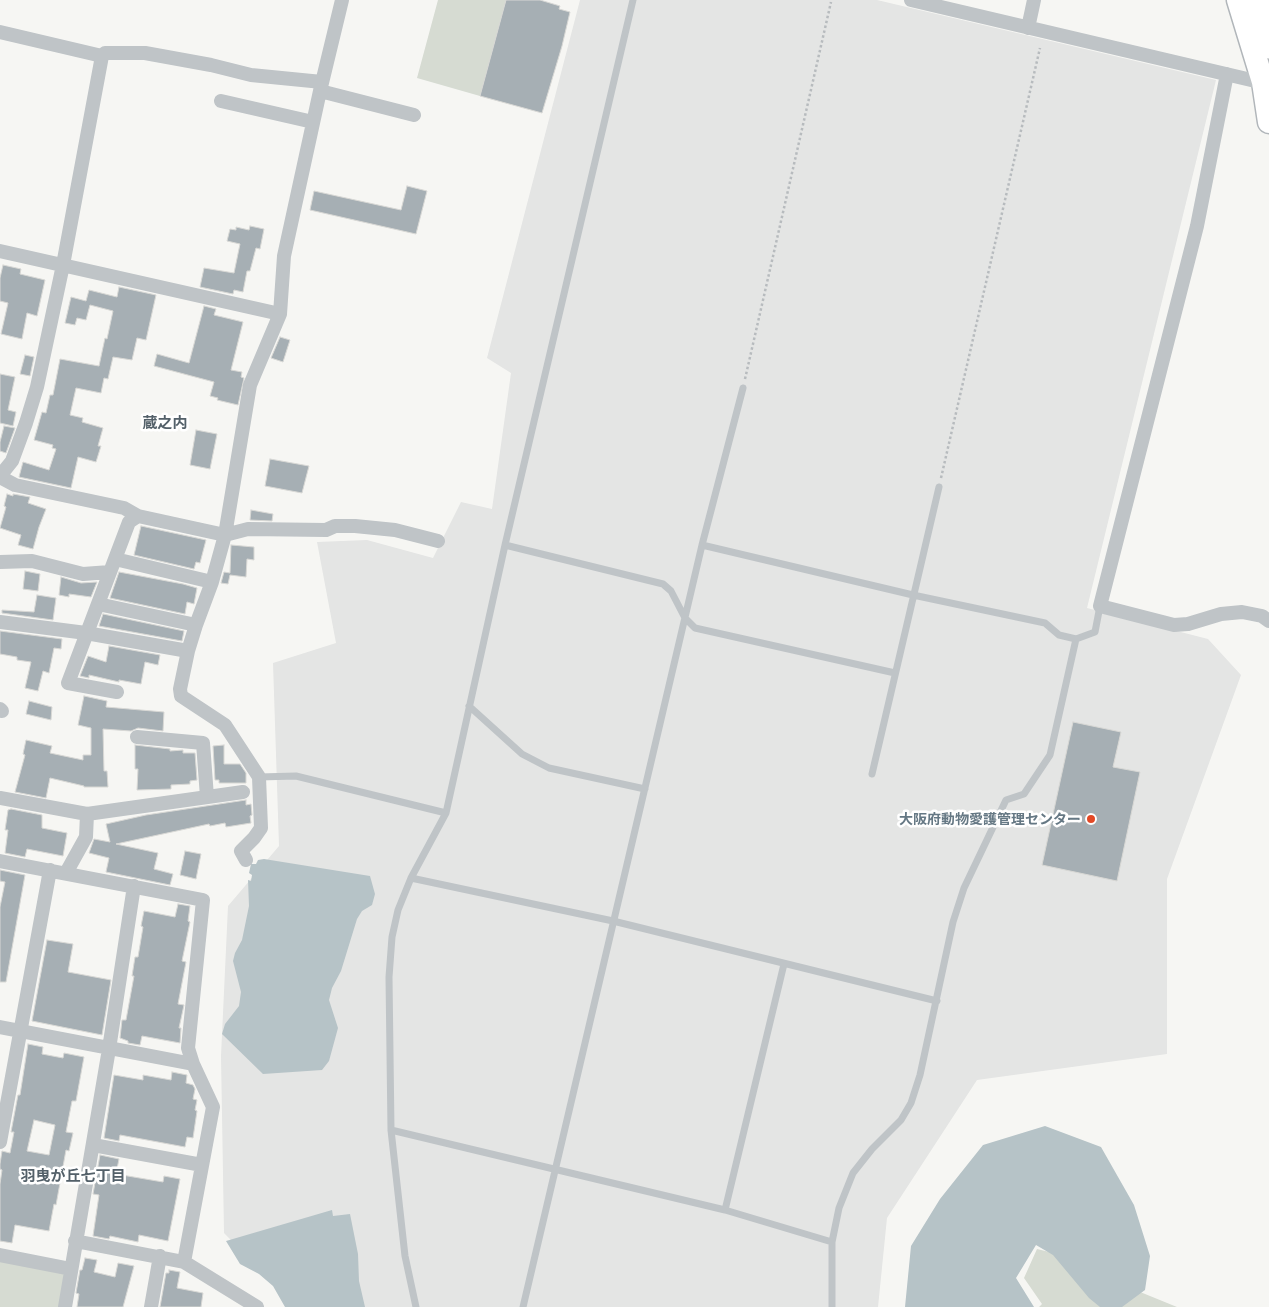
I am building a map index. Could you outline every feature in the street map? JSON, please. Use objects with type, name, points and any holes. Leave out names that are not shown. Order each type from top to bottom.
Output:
[{"type":"highway","points":[[1257,0],[1269,46]]},
{"type":"main road","points":[[1238,0],[1266,83],[1269,122]]},
{"type":"street","points":[[246,860],[241,851],[261,828],[259,777],[225,725],[181,696],[180,689],[188,652],[212,582],[225,535],[250,385],[280,314],[284,256],[342,0]]},
{"type":"street","points":[[911,0],[1266,83]]},
{"type":"street","points":[[1028,28],[1034,0]]},
{"type":"street","points":[[0,32],[102,56],[105,53],[145,53],[321,87],[414,115]]},
{"type":"street","points":[[102,56],[37,387],[12,461],[0,476],[15,485],[124,508],[138,516],[225,535],[248,528],[326,530],[335,526],[355,526],[396,530],[438,541]]},
{"type":"street","points":[[1228,74],[1197,226],[1100,606],[1174,624],[1188,624],[1221,614],[1242,612],[1262,616],[1269,621]]},
{"type":"street","points":[[221,101],[313,122]]},
{"type":"street","points":[[0,251],[280,314]]},
{"type":"street","points":[[117,692],[68,683],[129,522],[138,516]]},
{"type":"street","points":[[0,562],[32,562],[83,574],[112,565],[212,582]]},
{"type":"street","points":[[98,604],[196,625]]},
{"type":"street","points":[[0,622],[86,633],[188,652]]},
{"type":"street","points":[[137,737],[203,743],[206,797]]},
{"type":"street","points":[[0,798],[87,814],[243,792]]},
{"type":"street","points":[[66,873],[86,837],[87,814]]},
{"type":"street","points":[[0,861],[203,900],[188,1048],[193,1064],[213,1106],[184,1262]]},
{"type":"street","points":[[0,1142],[50,870]]},
{"type":"street","points":[[65,1307],[109,1048],[134,886]]},
{"type":"street","points":[[0,1028],[193,1064]]},
{"type":"street","points":[[93,1145],[202,1165]]},
{"type":"street","points":[[75,1241],[184,1262],[257,1307]]},
{"type":"street","points":[[0,1255],[71,1269]]},
{"type":"street","points":[[151,1307],[160,1256]]},
{"type":"lane","points":[[416,1307],[405,1256],[390,1130],[389,978],[392,937],[398,910],[411,878],[446,813],[505,545],[633,0]]},
{"type":"lane","points":[[523,1307],[702,545],[742,388]]},
{"type":"lane","points":[[872,774],[938,487]]},
{"type":"lane","points":[[505,545],[663,584],[671,591],[685,618],[695,628],[895,673]]},
{"type":"lane","points":[[702,545],[913,595],[1045,623],[1059,635],[1076,639],[1095,632],[1100,606]]},
{"type":"lane","points":[[832,1307],[832,1242],[839,1208],[853,1173],[872,1149],[901,1120],[912,1103],[937,1001],[953,922],[964,888],[1006,800],[1024,794],[1050,755],[1076,639]]},
{"type":"lane","points":[[469,706],[522,754],[550,768],[645,789]]},
{"type":"lane","points":[[259,777],[296,776],[446,813]]},
{"type":"lane","points":[[411,878],[613,921],[937,1001]]},
{"type":"lane","points":[[725,1210],[784,964]]},
{"type":"lane","points":[[390,1130],[725,1210],[832,1242]]},
{"type":"path","points":[[742,388],[831,2]]},
{"type":"path","points":[[938,487],[1040,48]]},
{"type":"shaded area","points":[[438,0],[506,0],[480,96],[417,78]]},
{"type":"shaded area","points":[[580,0],[877,0],[1216,80],[1087,608],[1208,639],[1241,675],[1167,879],[1167,1054],[977,1080],[887,1218],[878,1307],[287,1307],[282,1292],[224,1233],[221,1056],[228,906],[279,846],[273,663],[336,643],[317,542],[367,540],[433,558],[461,502],[492,509],[511,373],[487,358]]},
{"type":"shaded area","points":[[264,859],[370,876],[375,894],[372,905],[362,911],[357,919],[341,971],[332,988],[329,1000],[338,1028],[329,1061],[322,1070],[263,1074],[222,1034],[225,1024],[239,1006],[241,992],[233,961],[242,940],[249,906],[248,880],[251,881],[252,875],[249,873],[251,864],[256,864],[258,860]]},
{"type":"shaded area","points":[[1045,1126],[1101,1147],[1134,1205],[1150,1256],[1145,1290],[1122,1307],[1100,1307],[1089,1298],[1053,1255],[1036,1245],[1016,1278],[1034,1307],[905,1307],[911,1246],[940,1199],[983,1145]]},
{"type":"shaded area","points":[[332,1210],[333,1216],[350,1214],[358,1254],[359,1281],[365,1307],[285,1307],[273,1286],[259,1274],[240,1264],[226,1241]]},
{"type":"shaded area","points":[[1037,1249],[1070,1257],[1123,1285],[1177,1307],[1039,1307],[1042,1304],[1024,1278]]},
{"type":"shaded area","points":[[0,1258],[67,1271],[61,1307],[0,1307]]},
{"type":"building","points":[[506,0],[540,0],[560,6],[559,9],[570,12],[542,113],[480,96]]},
{"type":"building","points":[[407,186],[427,191],[416,234],[310,210],[314,191],[401,210]]},
{"type":"building","points":[[250,226],[264,229],[260,249],[256,248],[250,271],[247,271],[243,292],[234,290],[233,294],[200,287],[204,268],[234,273],[240,244],[227,241],[230,229],[236,230],[236,227],[249,230]]},
{"type":"building","points":[[3,265],[21,269],[20,274],[45,280],[37,316],[27,313],[22,339],[1,334],[8,303],[0,301],[0,278]]},
{"type":"building","points":[[119,287],[156,295],[146,340],[137,338],[132,360],[113,357],[108,379],[104,378],[101,393],[76,388],[70,415],[83,418],[82,422],[103,428],[98,446],[101,446],[96,462],[78,457],[71,488],[19,477],[23,462],[49,470],[56,449],[52,448],[53,445],[34,440],[42,412],[46,413],[50,395],[53,395],[60,359],[99,366],[105,338],[107,339],[113,311],[90,305],[86,320],[77,318],[75,325],[65,323],[71,297],[86,301],[89,290],[117,297]]},
{"type":"building","points":[[204,306],[216,309],[214,315],[243,322],[231,370],[242,372],[241,377],[244,378],[238,405],[217,400],[218,398],[210,396],[214,382],[154,366],[157,354],[189,363]]},
{"type":"building","points":[[280,337],[290,340],[283,362],[271,358]]},
{"type":"building","points":[[25,355],[34,357],[30,376],[20,374]]},
{"type":"building","points":[[0,374],[15,377],[8,410],[16,412],[13,426],[0,423]]},
{"type":"building","points":[[4,426],[15,428],[6,453],[0,451]]},
{"type":"building","points":[[196,430],[217,434],[210,469],[190,465]]},
{"type":"building","points":[[270,459],[309,466],[302,493],[265,486]]},
{"type":"building","points":[[7,494],[30,497],[28,503],[46,509],[33,549],[18,545],[21,535],[0,528],[6,507],[4,506]]},
{"type":"building","points":[[251,510],[273,514],[272,521],[250,520]]},
{"type":"building","points":[[141,526],[206,540],[200,563],[196,562],[194,569],[134,555]]},
{"type":"building","points":[[231,545],[254,547],[254,560],[247,559],[246,577],[230,575],[228,584],[221,583],[224,572],[230,573]]},
{"type":"building","points":[[25,571],[40,574],[38,591],[23,589]]},
{"type":"building","points":[[119,572],[197,588],[194,604],[187,602],[185,614],[110,598]]},
{"type":"building","points":[[61,577],[81,583],[97,582],[91,597],[69,594],[69,597],[59,595]]},
{"type":"building","points":[[37,595],[56,598],[53,620],[2,613],[2,610],[34,612]]},
{"type":"building","points":[[103,614],[184,631],[182,641],[99,626]]},
{"type":"building","points":[[0,631],[62,639],[61,649],[54,648],[49,673],[43,671],[38,691],[25,688],[31,662],[17,660],[17,657],[0,654]]},
{"type":"building","points":[[109,646],[160,655],[158,665],[145,662],[141,684],[119,680],[119,682],[89,675],[89,678],[80,676],[88,656],[106,662]]},
{"type":"building","points":[[84,696],[107,701],[106,707],[164,712],[163,731],[138,728],[131,731],[103,729],[104,771],[107,771],[108,787],[84,787],[50,778],[46,798],[15,792],[25,755],[23,754],[26,740],[52,746],[50,753],[83,760],[83,755],[91,755],[91,728],[78,725]]},
{"type":"building","points":[[29,701],[52,707],[51,720],[26,714]]},
{"type":"building","name":"大阪府動物愛護管理センター","points":[[1073,722],[1121,732],[1113,767],[1140,772],[1117,881],[1042,865]]},
{"type":"building","points":[[135,745],[170,749],[170,751],[183,750],[183,753],[195,753],[197,780],[190,781],[190,784],[171,785],[171,789],[137,790],[138,769],[135,769]]},
{"type":"building","points":[[224,745],[224,764],[240,764],[246,773],[246,783],[219,783],[219,780],[215,780],[213,746]]},
{"type":"building","points":[[246,800],[246,805],[251,804],[251,823],[226,827],[225,823],[210,826],[209,824],[116,844],[158,853],[154,869],[173,874],[170,885],[106,872],[109,858],[89,853],[94,839],[110,842],[106,824],[146,815]]},
{"type":"building","points":[[8,810],[42,815],[42,828],[67,833],[63,856],[27,849],[25,857],[5,853],[8,830],[5,830]]},
{"type":"building","points":[[185,851],[201,854],[196,879],[180,875]]},
{"type":"building","points":[[0,870],[25,875],[6,982],[0,982],[0,907],[5,882],[0,881]]},
{"type":"building","points":[[178,904],[190,906],[188,921],[190,922],[182,961],[186,962],[178,1004],[184,1005],[179,1028],[181,1028],[180,1043],[142,1036],[140,1045],[128,1043],[128,1041],[120,1038],[122,1020],[126,1020],[134,976],[132,976],[135,957],[138,957],[143,927],[141,926],[144,911],[175,917]]},
{"type":"building","points":[[47,940],[73,944],[68,972],[111,980],[102,1035],[32,1021]]},
{"type":"building","points":[[28,1044],[43,1047],[42,1054],[63,1058],[64,1053],[84,1057],[76,1101],[72,1101],[66,1132],[73,1133],[69,1151],[66,1150],[56,1205],[54,1204],[49,1231],[15,1225],[12,1243],[0,1241],[0,1184],[2,1170],[0,1169],[0,1164],[2,1151],[10,1153],[14,1132],[11,1132],[18,1095],[20,1095]],"holes":[[[34,1120],[55,1125],[49,1155],[27,1151]]]},
{"type":"building","points":[[172,1072],[187,1075],[186,1083],[193,1085],[195,1089],[193,1099],[197,1100],[193,1138],[187,1137],[185,1147],[120,1135],[119,1141],[104,1138],[114,1075],[143,1080],[143,1075],[171,1080]]},
{"type":"building","points":[[100,1155],[119,1159],[116,1174],[163,1182],[164,1176],[180,1179],[168,1241],[139,1235],[138,1242],[110,1236],[109,1239],[93,1236],[99,1195],[93,1194]]},
{"type":"building","points":[[85,1258],[97,1260],[94,1272],[115,1277],[118,1263],[134,1266],[123,1307],[77,1307],[79,1294],[76,1293],[80,1270],[82,1270]]},
{"type":"building","points":[[169,1270],[180,1272],[177,1288],[203,1293],[201,1307],[160,1307],[166,1273],[169,1273]]},
{"type":"place","name":"大阪府動物愛護管理センター","points":[[1091,819]]},
{"type":"district","name":"蔵之内","points":[[165,423]]},
{"type":"district","name":"羽曳が丘七丁目","points":[[73,1176]]}]
